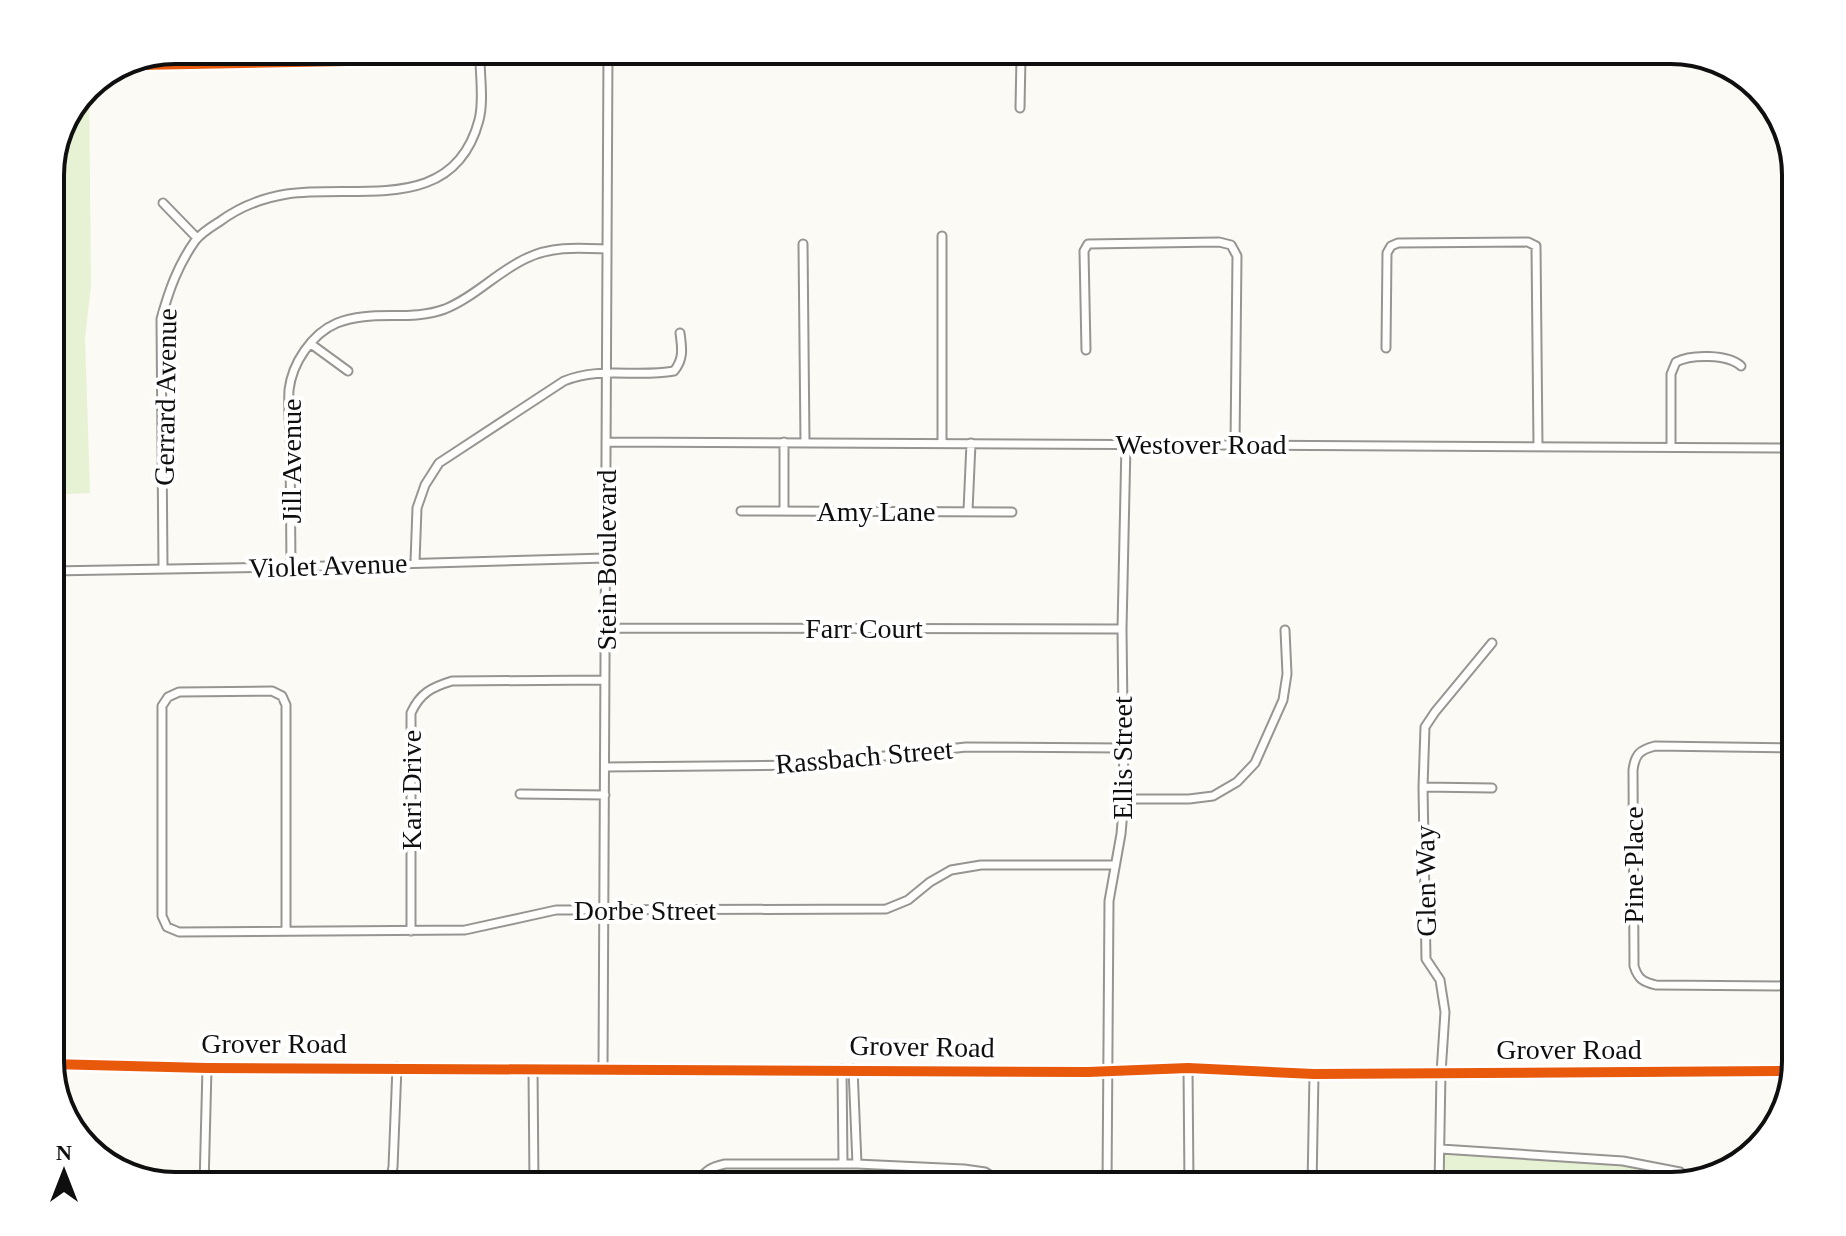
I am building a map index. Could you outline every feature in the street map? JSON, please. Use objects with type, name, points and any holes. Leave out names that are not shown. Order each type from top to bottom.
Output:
[{"type":"street","name":"Gerrard Avenue","points":[[163,569],[161,319],[171,281],[197,238],[231,213],[257,201],[288,194],[374,193],[429,184],[463,157],[480,118],[480,64]]},
{"type":"street","name":"Stein Boulevard","points":[[603,1069],[608,64]]},
{"type":"street","points":[[1020,108],[1021,64]]},
{"type":"street","points":[[163,203],[197,238]]},
{"type":"street","points":[[942,236],[942,443]]},
{"type":"street","points":[[1086,350],[1084,251],[1088,244],[1219,242],[1231,245],[1237,256],[1235,444]]},
{"type":"street","points":[[1386,348],[1387,253],[1391,246],[1398,243],[1528,242],[1536,246],[1538,446]]},
{"type":"street","points":[[803,244],[805,442]]},
{"type":"street","name":"Jill Avenue","points":[[291,567],[289,389],[296,365],[311,344],[327,328],[348,319],[420,315],[442,310],[460,302],[526,258],[548,250],[605,249]]},
{"type":"street","points":[[415,562],[417,508],[425,485],[439,463],[564,381],[585,373],[659,374],[674,371],[680,363],[682,352],[680,333]]},
{"type":"street","points":[[311,344],[348,371]]},
{"type":"street","points":[[1671,447],[1671,374],[1676,362],[1688,358],[1727,358],[1741,366]]},
{"type":"street","name":"Westover Road","points":[[606,442],[1782,448]]},
{"type":"street","name":"Amy Lane","points":[[784,442],[784,510]]},
{"type":"street","name":"Amy Lane","points":[[968,511],[971,443]]},
{"type":"street","name":"Ellis Street","points":[[1107,1172],[1109,901],[1124,799],[1122,629],[1126,444]]},
{"type":"street","name":"Amy Lane","points":[[741,511],[1012,512]]},
{"type":"street","name":"Violet Avenue","points":[[64,571],[606,558]]},
{"type":"street","name":"Farr Court","points":[[606,628],[1122,629]]},
{"type":"street","points":[[1124,799],[1213,796],[1237,782],[1255,763],[1283,700],[1287,674],[1285,630]]},
{"type":"street","name":"Glen Way","points":[[1440,1172],[1445,1012],[1440,980],[1426,959],[1425,727],[1492,643]]},
{"type":"street","name":"Kari Drive","points":[[411,931],[411,713],[416,702],[425,692],[452,681],[605,680]]},
{"type":"street","name":"Dorbe Street","points":[[286,931],[286,705],[282,696],[272,691],[179,692],[168,697],[162,706],[162,916],[167,927],[179,932],[465,930],[556,910],[886,909],[908,900],[951,870],[981,865],[1115,865]]},
{"type":"street","name":"Pine Place","points":[[1782,748],[1655,746],[1642,749],[1634,758],[1633,770],[1634,966],[1637,975],[1644,982],[1656,985],[1782,986]]},
{"type":"street","name":"Rassbach Street","points":[[605,767],[803,765],[966,747],[1123,748]]},
{"type":"street","points":[[1423,787],[1492,788]]},
{"type":"street","points":[[520,794],[605,795]]},
{"type":"street","name":"Grover Road","points":[[64,1064],[207,1068],[1110,1071],[1188,1068],[1314,1074],[1781,1071]]},
{"type":"street","points":[[392,1172],[397,1067]]},
{"type":"street","points":[[205,1172],[207,1068]]},
{"type":"street","points":[[1188,1068],[1189,1172]]},
{"type":"street","points":[[533,1069],[534,1172]]},
{"type":"street","points":[[842,1069],[843,1164]]},
{"type":"street","points":[[853,1069],[857,1164]]},
{"type":"street","points":[[1312,1172],[1314,1074]]},
{"type":"street","points":[[1441,1149],[1623,1161],[1677,1171]]},
{"type":"street","points":[[705,1172],[710,1167],[725,1164],[857,1164],[985,1172]]},
{"type":"green space","points":[[89,105],[91,286],[85,338],[90,493],[64,494],[64,168],[72,132]]},
{"type":"green space","points":[[1441,1149],[1623,1161],[1677,1171],[1671,1172],[1440,1172]]},
{"type":"cycle path","points":[[171,64],[190,64]]},
{"type":"cycle path","points":[[64,1064],[207,1068],[1088,1072],[1188,1068],[1314,1074],[1781,1071]]}]
